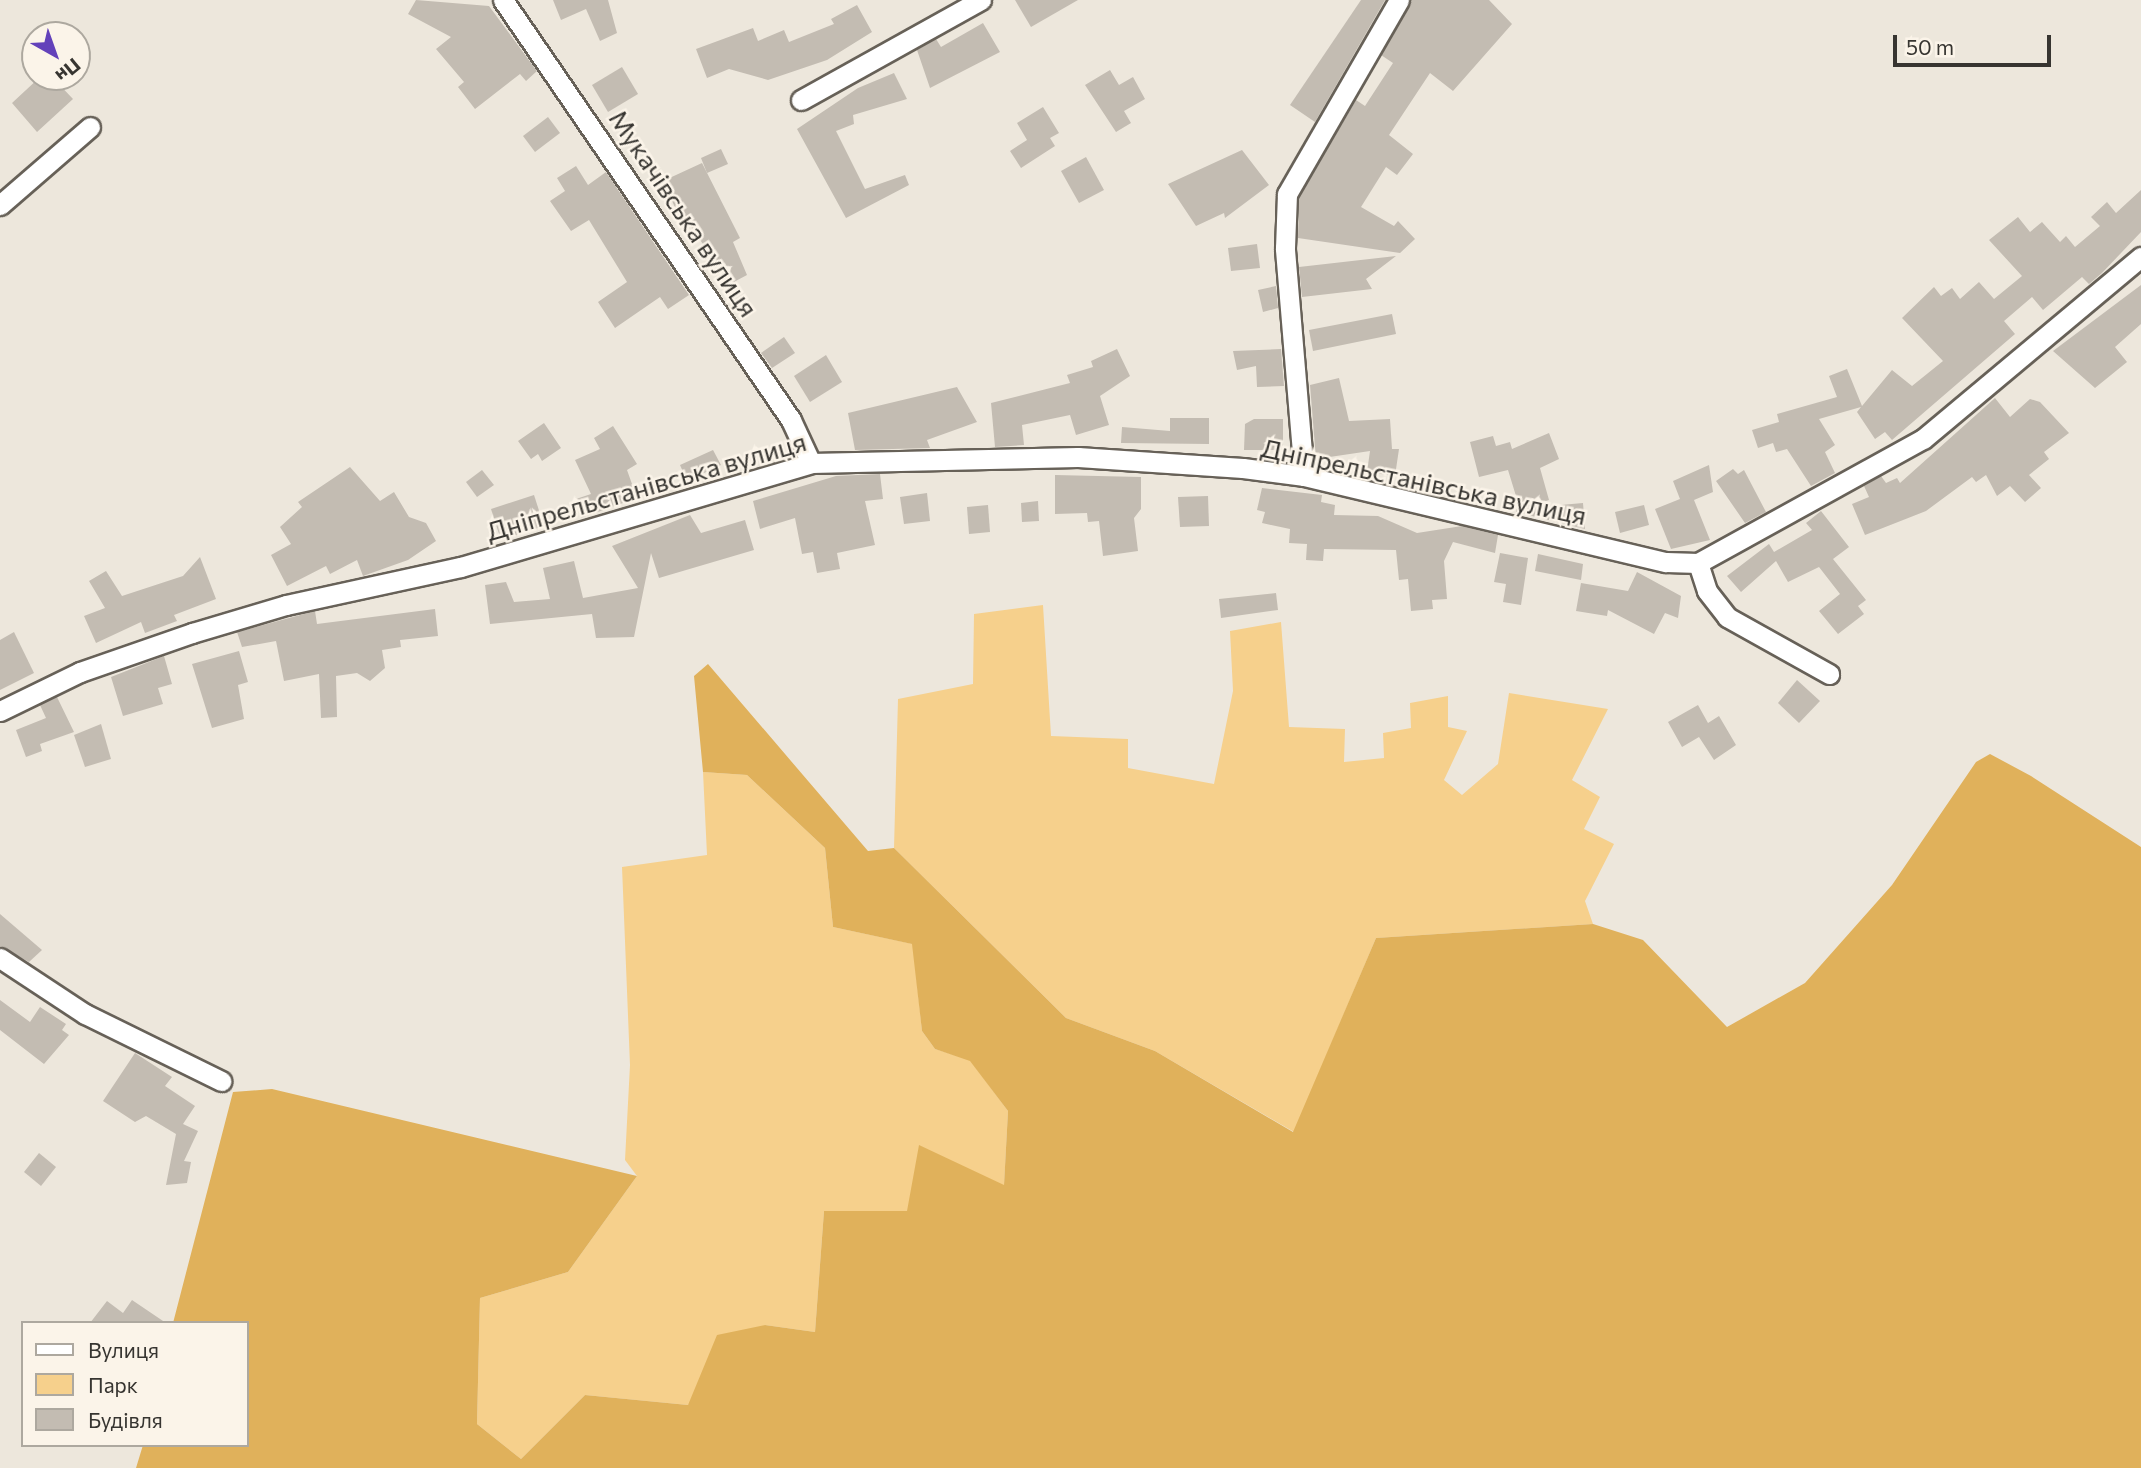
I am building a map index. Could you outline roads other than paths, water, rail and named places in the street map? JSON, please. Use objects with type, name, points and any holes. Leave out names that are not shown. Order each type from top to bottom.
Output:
[{"type":"street","name":"Мукачівська вулиця","points":[[503,0],[791,420],[811,463]]},
{"type":"street","points":[[801,100],[981,0]]},
{"type":"street","points":[[1304,476],[1285,248],[1287,194],[1399,0]]},
{"type":"street","points":[[0,205],[90,127]]},
{"type":"street","points":[[1829,674],[1727,617],[1707,591],[1698,563],[1923,439],[2141,257]]},
{"type":"street","name":"Дніпрельстанівська вулиця","points":[[0,710],[80,672],[192,633],[286,605],[461,567],[811,463],[1078,457],[1304,476],[1666,562],[1698,563]]},
{"type":"street","points":[[0,958],[85,1014],[220,1081]]}]
